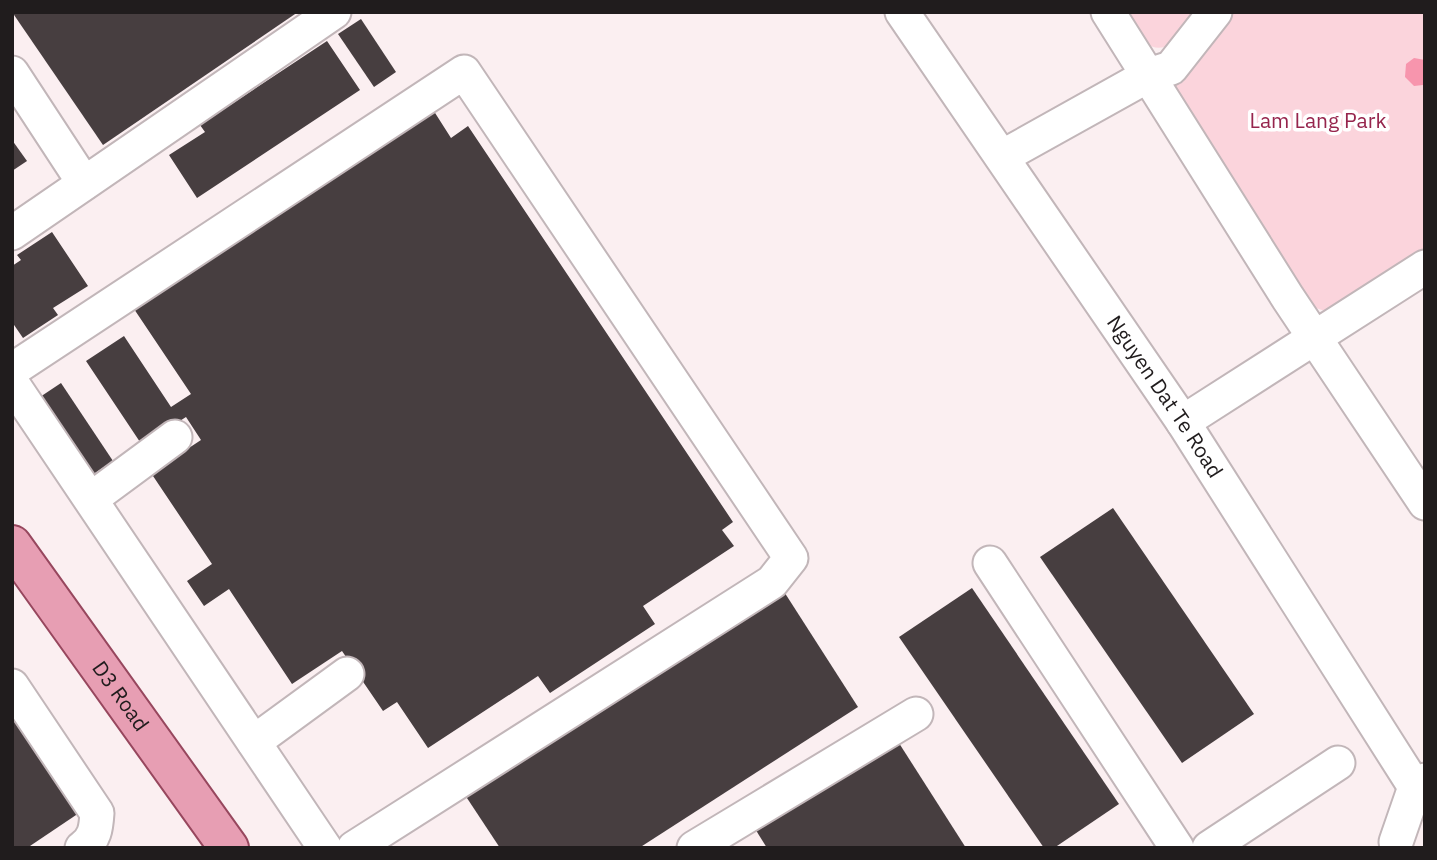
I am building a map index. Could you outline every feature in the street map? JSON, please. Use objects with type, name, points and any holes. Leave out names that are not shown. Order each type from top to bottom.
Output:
[{"type":"main road","name":"D3 Road","points":[[12,545],[229,848]]},
{"type":"street","points":[[12,233],[334,12]]},
{"type":"street","name":"Nguyen Dat Te Road","points":[[902,12],[1183,422],[1420,783]]},
{"type":"street","points":[[1108,12],[1314,337],[1425,503]]},
{"type":"street","points":[[1002,157],[1149,75],[1171,68],[1215,12]]},
{"type":"street","points":[[12,370],[464,72],[791,558],[772,582],[354,848]]},
{"type":"street","points":[[12,73],[84,184]]},
{"type":"street","points":[[1183,422],[1425,267]]},
{"type":"street","points":[[12,383],[325,848]]},
{"type":"street","points":[[91,499],[175,437]]},
{"type":"street","points":[[990,563],[1178,848]]},
{"type":"street","points":[[254,742],[347,674]]},
{"type":"street","points":[[12,686],[97,813],[96,830],[90,842],[82,848]]},
{"type":"street","points":[[694,848],[916,714]]},
{"type":"street","points":[[1209,848],[1338,764]]},
{"type":"street","points":[[1394,846],[1420,783]]},
{"type":"green space","points":[[1120,12],[1204,12],[1178,40],[1170,45],[1154,47],[1145,43]]},
{"type":"green space","name":"Lam Lang Park","points":[[1228,12],[1425,12],[1425,253],[1337,310],[1325,311],[1313,307],[1173,84]]},
{"type":"shaded area","points":[[1414,58],[1425,60],[1423,85],[1414,86],[1405,77],[1406,64]]},
{"type":"building","points":[[12,12],[298,12],[103,145]]},
{"type":"building","points":[[361,19],[396,72],[374,87],[338,34]]},
{"type":"building","points":[[327,41],[360,90],[197,198],[169,155],[205,132],[200,125]]},
{"type":"building","points":[[430,105],[451,138],[468,126],[733,522],[722,530],[734,546],[643,606],[655,624],[550,693],[538,676],[428,748],[397,702],[383,711],[342,651],[292,684],[229,589],[204,606],[187,581],[212,564],[151,473],[201,440],[186,417],[142,445],[86,361],[124,336],[171,407],[191,394],[130,303]]},
{"type":"building","points":[[12,140],[27,161],[12,171]]},
{"type":"building","points":[[52,232],[88,286],[53,308],[58,315],[23,338],[12,322],[12,266],[21,260],[17,255]]},
{"type":"building","points":[[61,383],[113,461],[92,475],[40,397]]},
{"type":"building","points":[[1113,508],[1254,714],[1182,763],[1040,557]]},
{"type":"building","points":[[781,587],[858,707],[639,848],[500,848],[463,792]]},
{"type":"building","points":[[972,588],[1119,804],[1054,848],[1044,848],[899,637]]},
{"type":"building","points":[[12,709],[82,811],[27,848],[12,848]]},
{"type":"building","points":[[890,729],[966,848],[767,848],[749,819]]}]
